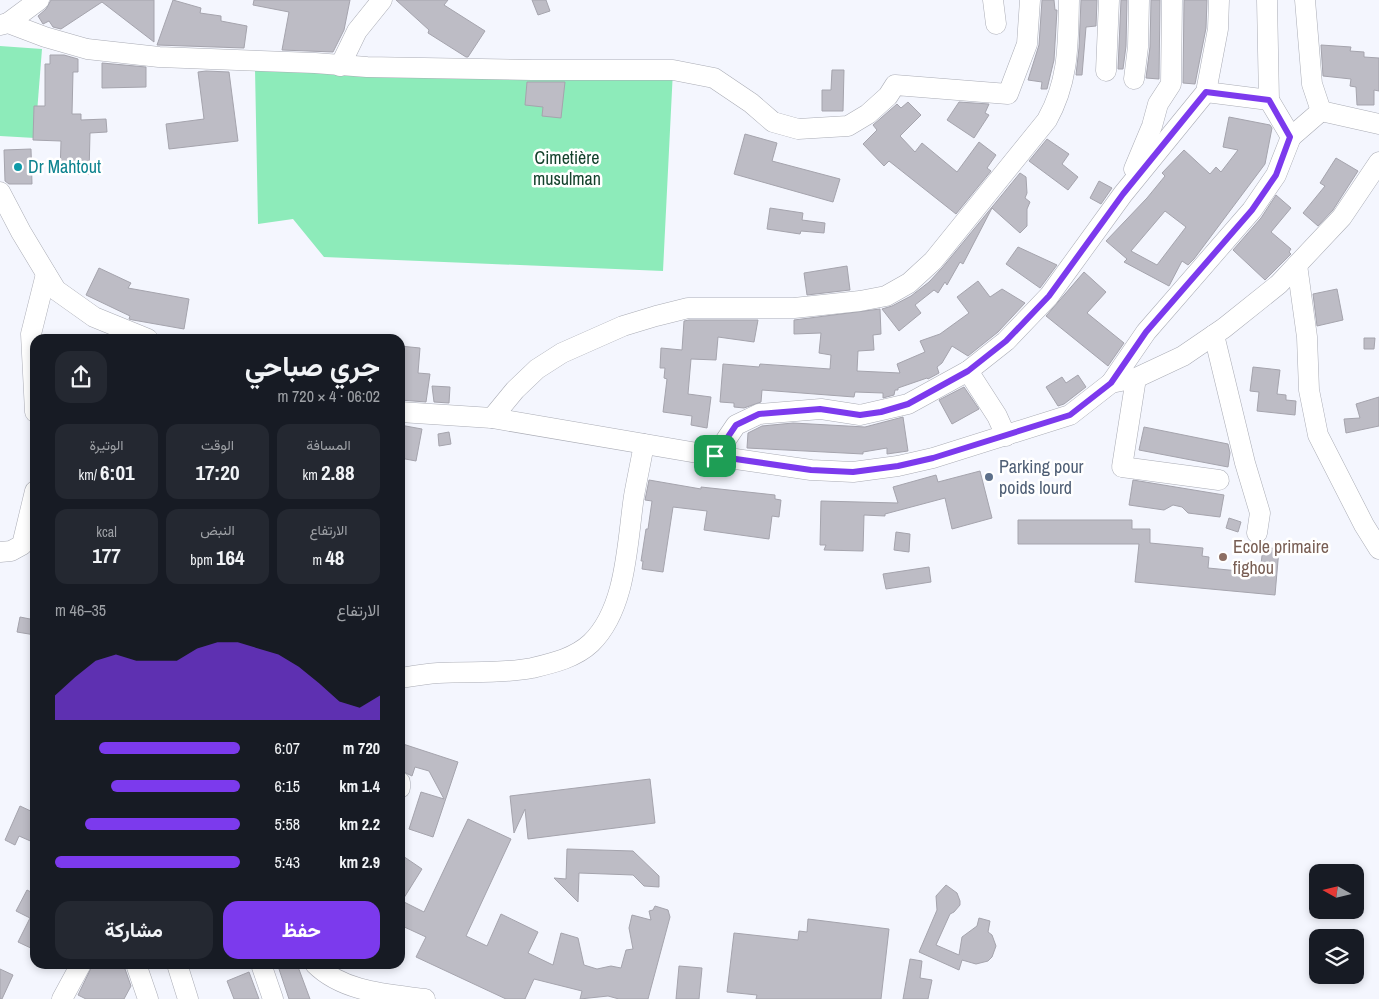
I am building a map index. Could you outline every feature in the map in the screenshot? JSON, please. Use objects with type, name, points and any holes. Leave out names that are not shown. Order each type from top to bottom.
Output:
[{"type":"street","points":[[4,24],[39,0]]},
{"type":"street","points":[[340,66],[357,31],[382,0]]},
{"type":"street","points":[[994,0],[996,24]]},
{"type":"street","points":[[4,24],[87,49],[122,54],[315,63],[340,66],[532,70],[672,70],[714,78],[751,103],[773,122],[798,129],[848,126],[868,114],[888,96],[895,85],[1008,94],[1027,44],[1030,0]]},
{"type":"street","points":[[492,418],[515,390],[562,353],[623,326],[688,308],[794,308],[860,301],[886,296],[910,283],[933,261],[1026,146],[1054,106],[1061,91],[1066,71],[1069,0]]},
{"type":"street","points":[[1106,71],[1108,0]]},
{"type":"street","points":[[1134,80],[1138,47],[1139,0]]},
{"type":"street","points":[[1123,194],[1152,126],[1158,104],[1171,84],[1172,0]]},
{"type":"street","points":[[715,456],[736,425],[759,414],[820,409],[860,415],[881,412],[908,404],[968,371],[1006,341],[1049,296],[1123,194],[1206,92],[1218,29],[1219,0]]},
{"type":"street","points":[[1266,0],[1269,100],[1290,137]]},
{"type":"street","points":[[1305,0],[1312,84],[1321,111]]},
{"type":"street","points":[[1206,92],[1269,100]]},
{"type":"street","points":[[405,412],[492,418],[715,456],[811,470],[853,472],[898,466],[933,458],[1070,415],[1111,383],[1146,332],[1252,210],[1276,175],[1290,137],[1321,111]]},
{"type":"street","points":[[1321,111],[1379,124]]},
{"type":"street","points":[[1111,383],[1136,378],[1183,356],[1214,335],[1279,284],[1342,217],[1379,162]]},
{"type":"street","points":[[0,192],[56,290],[94,317],[136,334]]},
{"type":"street","points":[[1297,265],[1307,337],[1309,390],[1318,435],[1364,525],[1379,549]]},
{"type":"street","points":[[32,334],[46,274]]},
{"type":"street","points":[[1214,335],[1244,462],[1260,513],[1257,533]]},
{"type":"street","points":[[968,371],[997,416],[1006,436]]},
{"type":"street","points":[[1136,378],[1122,467],[1219,480]]},
{"type":"street","points":[[405,677],[437,673],[504,671],[531,668],[570,658],[591,643],[607,622],[617,598],[625,563],[634,495],[644,444]]},
{"type":"street","points":[[0,552],[11,551],[22,545],[30,512]]},
{"type":"street","points":[[62,999],[78,969]]},
{"type":"street","points":[[138,969],[148,999]]},
{"type":"street","points":[[179,969],[188,999]]},
{"type":"street","points":[[263,969],[273,999]]},
{"type":"street","points":[[320,969],[337,981],[371,992],[425,999]]},
{"type":"green space","points":[[0,46],[42,49],[35,138],[0,136]]},
{"type":"green space","name":"Cimetière musulman","points":[[255,69],[673,70],[663,271],[324,257],[293,219],[258,224]]},
{"type":"building","points":[[51,0],[154,0],[154,42],[102,2],[61,29],[53,27],[49,21],[43,24],[38,16],[46,9]]},
{"type":"building","points":[[173,0],[201,8],[200,13],[221,16],[221,21],[247,26],[244,48],[157,45]]},
{"type":"building","points":[[254,0],[350,0],[344,30],[333,52],[282,50],[289,12],[253,5]]},
{"type":"building","points":[[396,0],[448,0],[444,5],[485,31],[468,57],[466,57],[428,33],[429,30]]},
{"type":"building","points":[[532,0],[546,0],[550,11],[538,15]]},
{"type":"building","points":[[1042,0],[1054,0],[1055,10],[1057,10],[1054,60],[1047,89],[1041,89],[1042,82],[1028,80],[1039,45]]},
{"type":"building","points":[[1081,0],[1097,0],[1096,26],[1086,27],[1082,75],[1076,75],[1079,48]]},
{"type":"building","points":[[1121,0],[1127,0],[1126,46],[1123,69],[1118,69]]},
{"type":"building","points":[[1151,0],[1160,0],[1159,79],[1146,78],[1150,47]]},
{"type":"building","points":[[1184,0],[1207,0],[1206,28],[1195,84],[1183,83]]},
{"type":"building","points":[[1321,45],[1351,47],[1350,51],[1364,52],[1364,57],[1379,58],[1379,91],[1374,90],[1374,105],[1357,105],[1356,87],[1350,86],[1351,79],[1323,76]]},
{"type":"building","points":[[50,55],[64,55],[78,59],[78,72],[73,72],[72,114],[81,114],[81,120],[106,119],[107,132],[90,133],[89,174],[60,173],[61,141],[33,140],[34,106],[45,106],[45,64],[50,64]]},
{"type":"building","points":[[102,63],[146,67],[146,87],[102,88]]},
{"type":"building","points":[[832,70],[844,70],[843,111],[822,111],[822,90],[831,90]]},
{"type":"building","points":[[198,72],[229,72],[238,141],[169,149],[166,124],[204,119]]},
{"type":"building","points":[[527,82],[565,82],[561,118],[542,116],[543,107],[525,105]]},
{"type":"building","points":[[908,102],[921,115],[900,136],[915,152],[922,143],[957,172],[979,142],[996,155],[987,168],[991,171],[956,214],[889,161],[884,166],[863,144],[877,130],[873,125],[897,104],[901,108]]},
{"type":"building","points":[[959,102],[989,104],[985,113],[989,115],[974,138],[947,120]]},
{"type":"building","points":[[1229,117],[1270,125],[1272,128],[1265,164],[1194,259],[1188,265],[1182,261],[1169,286],[1124,262],[1127,259],[1106,241],[1147,198],[1165,176],[1162,173],[1184,150],[1210,174],[1216,167],[1221,172],[1238,150],[1223,147]],"holes":[[[1165,211],[1186,227],[1157,265],[1131,251]]]},
{"type":"building","points":[[745,134],[777,143],[772,161],[840,179],[833,202],[734,174]]},
{"type":"building","points":[[1047,139],[1069,154],[1062,164],[1078,177],[1068,190],[1029,161]]},
{"type":"building","name":"Dr Mahtout","points":[[31,149],[32,184],[9,184],[5,181],[4,150]]},
{"type":"building","points":[[1336,158],[1358,171],[1333,210],[1318,226],[1303,213],[1325,186],[1320,183]]},
{"type":"building","points":[[1020,173],[1026,177],[1027,193],[1025,198],[1030,202],[1027,209],[1027,226],[1020,233],[992,208],[963,264],[960,262],[947,285],[945,282],[938,293],[934,290],[915,305],[921,313],[899,331],[882,309],[911,296],[929,282]]},
{"type":"building","points":[[1099,181],[1112,188],[1101,204],[1090,198]]},
{"type":"building","points":[[1276,195],[1291,208],[1271,232],[1291,249],[1289,252],[1291,254],[1265,280],[1233,250],[1261,218]]},
{"type":"building","points":[[770,208],[803,213],[802,220],[825,223],[824,233],[801,231],[800,234],[767,229]]},
{"type":"building","points":[[1018,247],[1057,265],[1040,288],[1006,264]]},
{"type":"building","points":[[847,266],[850,290],[807,295],[804,273]]},
{"type":"building","points":[[99,268],[131,283],[128,288],[189,299],[184,329],[129,319],[130,316],[86,295]]},
{"type":"building","points":[[1084,272],[1106,292],[1087,313],[1124,343],[1108,366],[1046,316]]},
{"type":"building","points":[[978,281],[990,297],[1002,289],[1025,303],[998,332],[968,356],[952,346],[942,363],[937,367],[939,373],[928,379],[898,388],[898,390],[895,390],[894,395],[883,398],[883,393],[855,392],[854,397],[762,390],[761,402],[744,408],[734,407],[734,403],[720,402],[723,364],[759,367],[760,364],[830,369],[831,355],[819,353],[821,333],[794,334],[794,320],[880,309],[881,334],[873,335],[874,350],[858,351],[857,371],[900,373],[897,364],[925,352],[920,341],[940,334],[969,313],[957,297]]},
{"type":"building","points":[[1337,289],[1343,320],[1317,326],[1313,294]]},
{"type":"building","points":[[758,320],[754,342],[718,337],[716,360],[691,359],[688,394],[711,397],[707,428],[691,425],[692,416],[663,412],[667,379],[664,378],[665,368],[660,368],[661,348],[682,350],[684,321]]},
{"type":"building","points":[[1364,338],[1375,338],[1374,349],[1364,349]]},
{"type":"building","points":[[405,346],[420,348],[418,373],[430,374],[426,402],[405,400]]},
{"type":"building","points":[[1253,367],[1280,370],[1277,394],[1286,395],[1286,400],[1296,401],[1295,415],[1257,411],[1259,392],[1250,391]]},
{"type":"building","points":[[1078,375],[1086,387],[1064,404],[1058,406],[1046,387],[1062,377],[1066,383]]},
{"type":"building","points":[[432,386],[450,387],[449,403],[434,402]]},
{"type":"building","points":[[964,387],[979,409],[952,424],[939,400]]},
{"type":"building","points":[[1379,397],[1379,426],[1346,433],[1344,419],[1360,418],[1356,404]]},
{"type":"building","points":[[903,417],[908,451],[887,454],[887,448],[863,452],[863,454],[747,448],[748,433],[762,426],[793,423],[865,427]]},
{"type":"building","points":[[405,426],[422,429],[416,461],[405,459]]},
{"type":"building","points":[[1144,427],[1228,444],[1230,453],[1228,467],[1139,450]]},
{"type":"building","points":[[449,432],[451,444],[439,446],[438,434]]},
{"type":"building","points":[[980,471],[992,518],[952,529],[945,498],[885,514],[885,516],[864,515],[863,551],[824,550],[826,545],[820,545],[821,501],[898,503],[893,487],[936,475],[938,482]]},
{"type":"building","points":[[649,480],[701,489],[701,487],[775,495],[775,499],[781,500],[779,517],[772,516],[769,539],[704,530],[707,511],[673,507],[663,572],[642,569],[643,561],[641,561],[652,501],[645,500]]},
{"type":"building","points":[[1133,480],[1224,495],[1220,517],[1188,513],[1182,507],[1173,505],[1164,510],[1129,505]]},
{"type":"building","points":[[1229,518],[1241,522],[1238,532],[1226,528]]},
{"type":"building","points":[[1018,520],[1132,520],[1132,529],[1150,529],[1150,543],[1203,548],[1202,556],[1209,557],[1208,568],[1260,573],[1263,547],[1279,549],[1275,595],[1135,582],[1139,544],[1018,544]]},
{"type":"building","points":[[896,532],[910,534],[909,552],[894,550]]},
{"type":"building","points":[[929,567],[931,582],[886,589],[883,574]]},
{"type":"building","points":[[20,617],[30,619],[30,634],[17,632]]},
{"type":"building","points":[[405,745],[458,762],[433,837],[409,829],[421,792],[444,799],[429,771],[415,767],[412,776],[405,772]]},
{"type":"building","points":[[650,779],[655,823],[528,839],[525,809],[514,833],[510,796]]},
{"type":"building","points":[[20,806],[30,811],[30,841],[19,836],[15,845],[5,840]]},
{"type":"building","points":[[468,819],[511,839],[466,936],[487,946],[501,914],[538,932],[528,953],[553,965],[561,933],[578,938],[584,965],[597,969],[611,966],[621,968],[626,950],[633,949],[629,928],[632,915],[651,920],[649,911],[653,910],[655,906],[668,910],[670,917],[648,999],[619,999],[608,996],[580,999],[582,991],[534,979],[525,999],[506,999],[416,957],[426,937],[405,927],[405,902],[424,912]]},
{"type":"building","points":[[567,849],[633,851],[659,876],[659,887],[644,886],[633,875],[579,873],[578,902],[554,878],[566,879]]},
{"type":"building","points":[[405,857],[422,869],[405,896]]},
{"type":"building","points":[[946,885],[957,893],[960,905],[950,914],[936,945],[959,955],[962,937],[977,926],[979,918],[990,921],[988,932],[992,935],[996,946],[992,957],[988,961],[976,964],[962,960],[959,970],[919,952],[937,910],[936,896]]},
{"type":"building","points":[[27,890],[30,892],[30,918],[16,911]]},
{"type":"building","points":[[30,918],[30,948],[18,942]]},
{"type":"building","points":[[808,919],[889,929],[881,999],[756,999],[757,995],[727,992],[734,933],[798,940],[799,931],[807,932]]},
{"type":"building","points":[[910,959],[922,961],[920,978],[932,980],[928,999],[903,999]]},
{"type":"building","points":[[679,966],[702,968],[699,999],[676,999]]},
{"type":"building","points":[[0,969],[13,975],[2,999],[0,999]]},
{"type":"building","points":[[91,969],[125,969],[131,986],[124,999],[86,999],[78,995]]},
{"type":"building","points":[[279,969],[299,969],[310,999],[289,999]]},
{"type":"building","points":[[249,972],[259,999],[234,999],[227,981]]},
{"type":"place","name":"Dr Mahtout","points":[[18,167]]},
{"type":"place","name":"Parking pour poids lourd","points":[[989,477]]},
{"type":"place","name":"Ecole primaire fighou","points":[[1223,557]]},
{"type":"route","points":[[1206,92],[1269,100],[1290,137],[1276,175],[1252,210],[1146,332],[1111,383],[1070,415],[933,458],[898,466],[853,472],[811,470],[715,456],[721,444],[736,425],[759,414],[820,409],[860,415],[881,412],[908,404],[968,371],[1006,341],[1049,296],[1123,194],[1206,92]]}]
